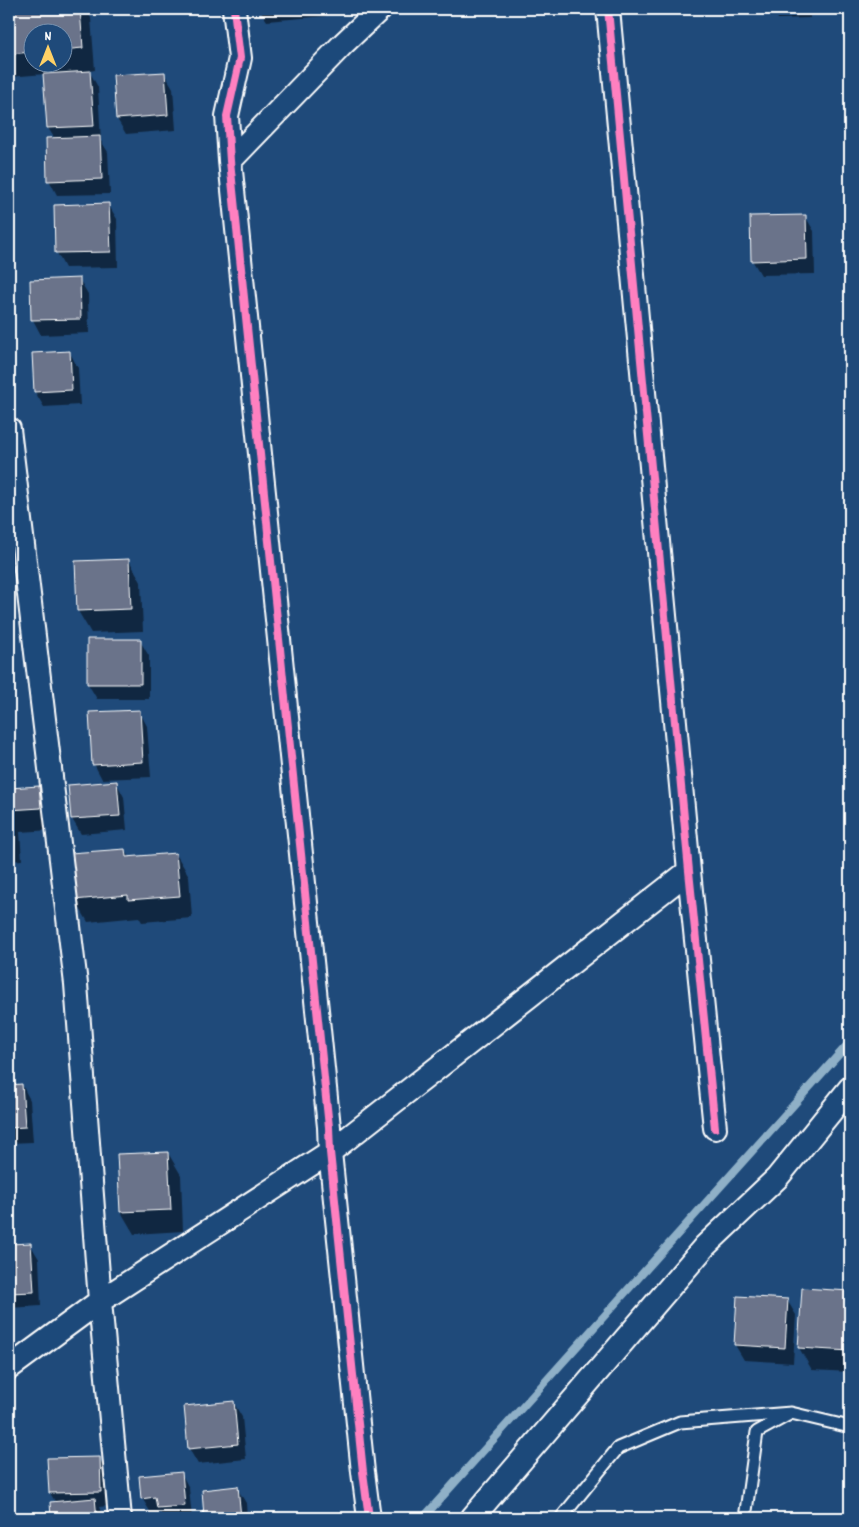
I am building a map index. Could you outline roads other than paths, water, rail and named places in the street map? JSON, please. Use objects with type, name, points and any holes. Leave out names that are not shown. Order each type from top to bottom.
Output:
[{"type":"street","points":[[234,9],[240,58],[227,116],[230,161],[330,1152],[369,1518]]},
{"type":"street","points":[[230,161],[343,44],[380,9]]},
{"type":"street","points":[[608,9],[715,1128]]},
{"type":"street","points":[[9,429],[76,984],[100,1301],[120,1518]]},
{"type":"street","points":[[9,1368],[100,1301],[330,1152],[689,871]]},
{"type":"street","points":[[472,1518],[705,1246],[777,1178],[850,1088]]},
{"type":"lane","points":[[561,1518],[618,1448],[680,1422],[791,1412],[850,1427]]},
{"type":"lane","points":[[745,1518],[757,1432],[791,1412]]},
{"type":"waterway","points":[[423,1518],[850,1042]]}]
